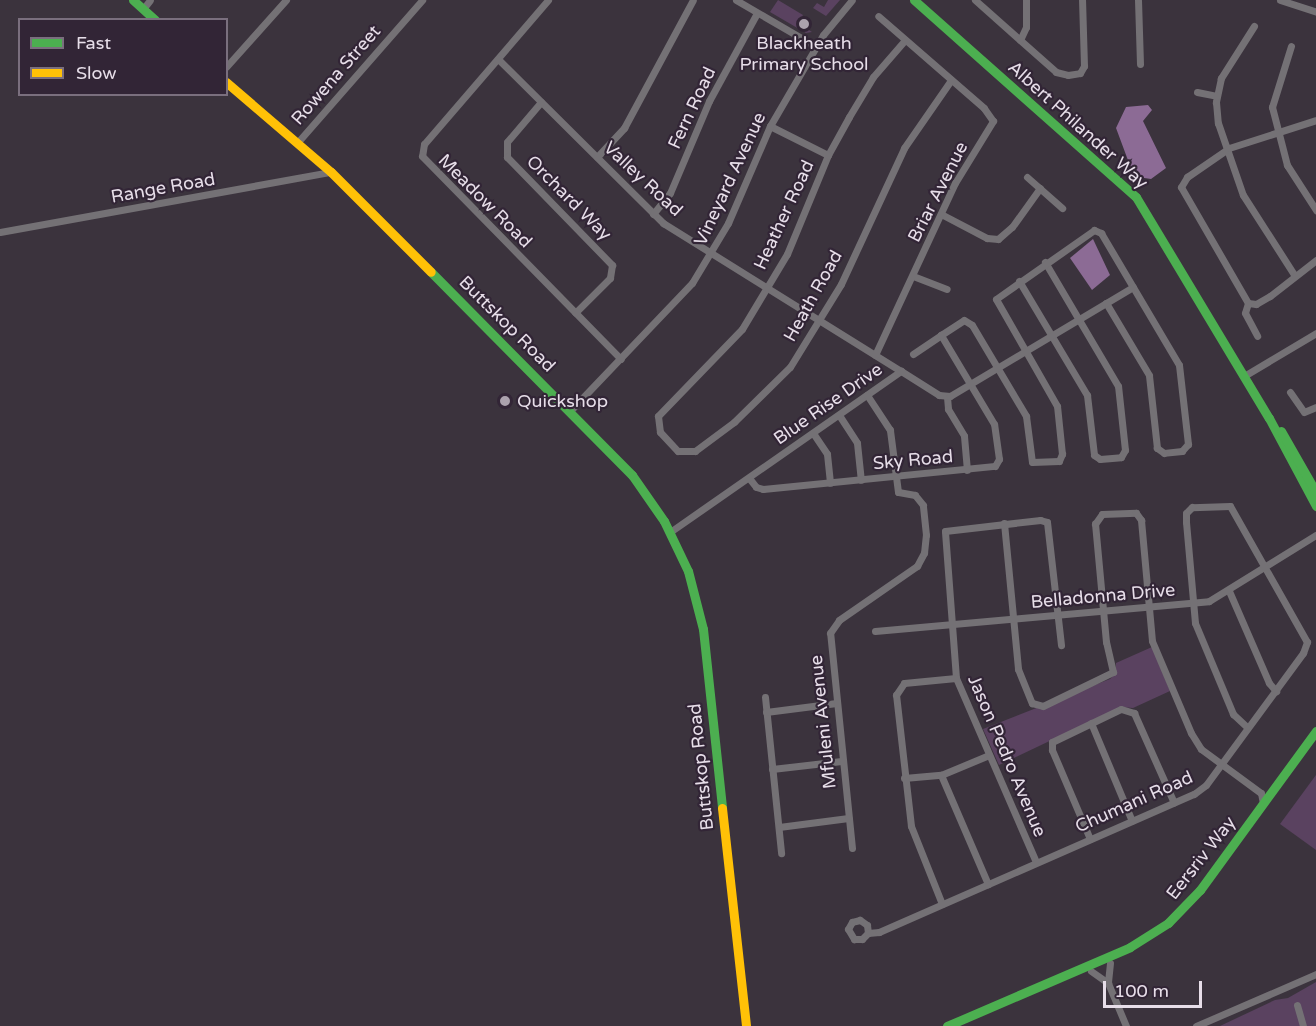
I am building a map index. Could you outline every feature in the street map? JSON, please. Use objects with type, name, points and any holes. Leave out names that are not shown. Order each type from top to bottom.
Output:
[{"type":"street","points":[[133,0],[153,18]]},
{"type":"street","points":[[142,9],[150,0]]},
{"type":"street","points":[[228,65],[285,0]]},
{"type":"street","name":"Rowena Street","points":[[297,142],[422,0]]},
{"type":"street","name":"Meadow Road","points":[[548,0],[424,144],[422,156],[621,359]]},
{"type":"street","points":[[597,157],[624,128],[693,0]]},
{"type":"street","points":[[736,0],[815,46]]},
{"type":"street","name":"Vineyard Avenue","points":[[570,411],[683,295],[712,253],[770,126],[815,46],[852,0]]},
{"type":"street","name":"Albert Philander Way","points":[[914,0],[1136,197],[1316,492]]},
{"type":"street","points":[[975,0],[1056,72],[1080,73],[1084,66],[1082,0]]},
{"type":"street","points":[[1020,40],[1026,27],[1026,0]]},
{"type":"street","points":[[1138,0],[1140,64]]},
{"type":"street","points":[[1280,0],[1316,12]]},
{"type":"street","name":"Fern Road","points":[[653,214],[670,193],[709,101],[757,13]]},
{"type":"street","name":"Briar Avenue","points":[[875,355],[940,214],[993,121],[984,108],[878,16]]},
{"type":"street","points":[[1254,26],[1221,78],[1218,123],[1225,151],[1254,216],[1295,276]]},
{"type":"street","name":"Heather Road","points":[[656,421],[742,329],[787,254],[828,155],[873,77],[905,40]]},
{"type":"street","points":[[1291,45],[1272,107],[1287,165],[1316,210]]},
{"type":"street","name":"Valley Road","points":[[498,59],[653,214],[901,371]]},
{"type":"street","name":"Heath Road","points":[[656,421],[660,432],[678,451],[695,451],[760,399],[790,367],[820,320],[904,148],[951,80]]},
{"type":"street","name":"Buttskop Road","points":[[228,84],[331,172],[570,411],[632,475],[670,532],[688,571],[703,629],[746,1026]]},
{"type":"street","points":[[1197,92],[1218,96]]},
{"type":"street","name":"Orchard Way","points":[[541,102],[507,142],[507,157],[612,265],[610,278],[575,313]]},
{"type":"street","points":[[1257,336],[1245,313],[1248,303],[1183,196],[1181,187],[1187,177],[1225,151],[1277,131],[1316,120]]},
{"type":"street","points":[[770,126],[828,155]]},
{"type":"street","name":"Range Road","points":[[0,232],[331,172]]},
{"type":"street","points":[[1027,177],[1062,208]]},
{"type":"street","points":[[940,214],[987,238],[998,239],[1012,227],[1040,188]]},
{"type":"street","points":[[913,354],[961,321],[969,321],[1026,416],[1031,460],[1036,465],[1059,461],[1062,454],[1057,406],[996,301],[1045,262],[1096,230],[1133,287],[1180,368],[1188,444],[1184,450],[1164,453],[1157,448],[1149,375],[1106,303]]},
{"type":"street","points":[[1248,303],[1256,304],[1316,260]]},
{"type":"street","points":[[1019,281],[1088,397],[1094,454],[1100,459],[1120,456],[1125,450],[1118,386],[1045,262]]},
{"type":"street","points":[[913,276],[947,289]]},
{"type":"street","points":[[967,470],[964,436],[948,410],[946,397],[1133,287]]},
{"type":"street","points":[[1244,376],[1316,333]]},
{"type":"street","name":"Sky Road","points":[[749,478],[760,489],[993,467],[999,459],[994,424],[941,335]]},
{"type":"street","name":"Blue Rise Drive","points":[[670,532],[901,371],[946,397]]},
{"type":"street","points":[[1290,392],[1304,412],[1316,407]]},
{"type":"street","points":[[867,395],[890,429],[895,477]]},
{"type":"street","points":[[839,415],[857,442],[861,480]]},
{"type":"street","name":"Albert Philander Way","points":[[1269,418],[1316,506]]},
{"type":"street","points":[[813,433],[827,454],[830,483]]},
{"type":"street","name":"Mfuleni Avenue","points":[[852,848],[829,643],[831,630],[917,566],[924,553],[923,505],[915,495],[898,492],[895,477]]},
{"type":"street","name":"Chumani Road","points":[[868,933],[879,932],[1202,790],[1303,653],[1306,638],[1230,506],[1192,507],[1186,513],[1194,603]]},
{"type":"street","points":[[1060,645],[1050,526],[1040,520],[1004,523],[1018,669],[1032,703],[1043,706],[1113,672],[1103,611],[1095,524],[1102,514],[1128,511],[1136,513],[1141,520],[1152,641],[1191,733],[1201,749],[1262,798]]},
{"type":"street","name":"Jason Pedro Avenue","points":[[1004,523],[945,531],[956,678],[1035,862]]},
{"type":"street","name":"Belladonna Drive","points":[[875,632],[1209,601],[1267,568],[1316,535]]},
{"type":"street","points":[[1229,591],[1269,684],[1276,691]]},
{"type":"street","points":[[1194,603],[1198,635],[1229,707],[1247,727]]},
{"type":"street","points":[[942,904],[912,834],[904,778],[898,688],[908,682],[956,678]]},
{"type":"street","points":[[765,697],[781,853]]},
{"type":"street","points":[[766,712],[836,704]]},
{"type":"street","points":[[1090,839],[1051,747],[1059,736],[1121,709],[1133,711],[1174,803]]},
{"type":"street","points":[[1090,723],[1132,821]]},
{"type":"street","name":"Eersriv Way","points":[[947,1026],[1109,957],[1157,932],[1200,890],[1262,798],[1274,790],[1316,731]]},
{"type":"street","name":"Eersriv Way","points":[[961,1026],[1110,963],[1158,938],[1192,907],[1316,740]]},
{"type":"street","points":[[904,778],[941,775],[989,755]]},
{"type":"street","points":[[772,769],[842,761]]},
{"type":"street","points":[[941,775],[988,884]]},
{"type":"street","points":[[779,827],[849,818]]},
{"type":"street","points":[[1110,963],[1108,983],[1126,1026]]},
{"type":"street","points":[[1091,971],[1108,983]]},
{"type":"street","points":[[1196,1026],[1316,974]]},
{"type":"street","points":[[1297,1005],[1303,1026]]},
{"type":"shaded area","points":[[778,0],[803,15],[798,23],[812,32],[806,33],[770,12]]},
{"type":"shaded area","points":[[828,0],[840,0],[826,16],[813,8],[817,3],[824,7]]},
{"type":"shaded area","points":[[1148,105],[1152,110],[1143,121],[1166,168],[1151,179],[1138,177],[1132,171],[1116,128],[1126,107]]},
{"type":"shaded area","points":[[1093,239],[1110,275],[1092,290],[1070,258]]},
{"type":"shaded area","points":[[1152,647],[1170,691],[1133,708],[1121,707],[999,765],[983,729],[1110,679],[1116,673],[1116,663]]},
{"type":"shaded area","points":[[1316,775],[1316,850],[1280,824]]},
{"type":"shaded area","points":[[1316,982],[1316,1026],[1220,1026],[1275,1000],[1288,998]]},
{"type":"traffic: fast","points":[[133,0],[153,18]]},
{"type":"traffic: fast","points":[[914,0],[1136,197],[1269,418],[1316,506]]},
{"type":"traffic: fast","points":[[431,272],[632,475],[664,521],[688,571],[703,629],[722,808]]},
{"type":"traffic: fast","points":[[1281,431],[1316,492]]},
{"type":"traffic: fast","points":[[947,1026],[1130,947],[1168,923],[1200,890],[1316,731]]},
{"type":"traffic: slow","points":[[228,84],[331,172],[431,272]]},
{"type":"traffic: slow","points":[[722,808],[746,1026]]},
{"type":"place","name":"Blackheath Primary School","points":[[804,24]]},
{"type":"place","name":"Quickshop","points":[[505,401]]}]
